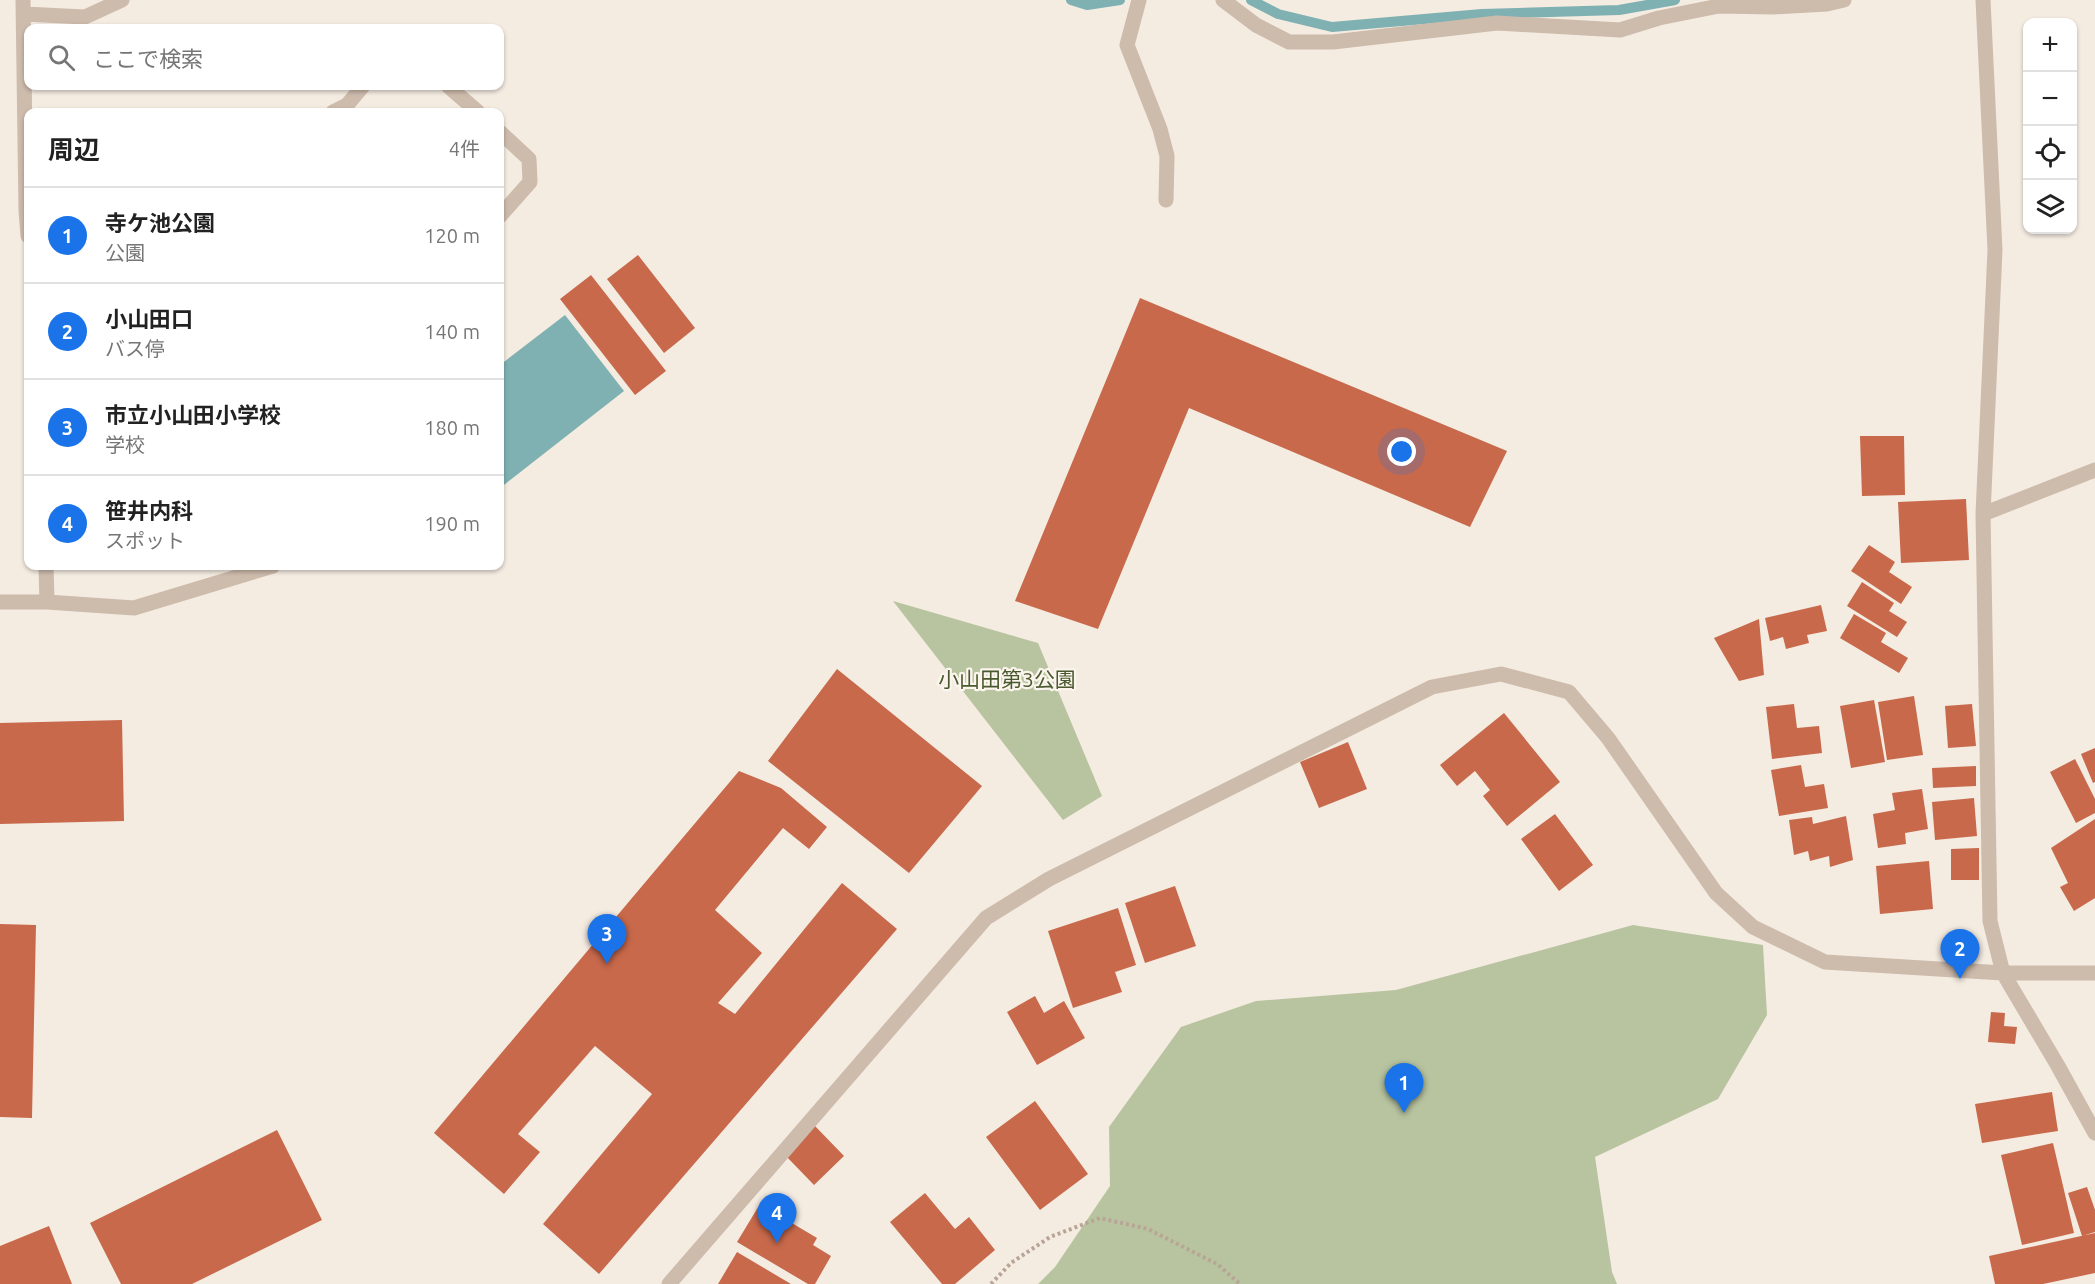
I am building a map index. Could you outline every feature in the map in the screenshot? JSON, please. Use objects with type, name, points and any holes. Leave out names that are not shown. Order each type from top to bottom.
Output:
[{"type":"street","points":[[24,58],[23,7],[85,17],[122,0]]},
{"type":"street","points":[[1139,0],[1127,45],[1160,129],[1167,156],[1166,200]]},
{"type":"street","points":[[1222,0],[1256,25],[1289,42],[1333,42],[1497,23],[1620,30],[1659,18],[1719,6],[1827,4],[1844,0]]},
{"type":"street","points":[[1983,0],[1995,250],[1983,514],[1990,921],[2003,973],[2095,1133]]},
{"type":"street","points":[[25,90],[25,108]]},
{"type":"street","points":[[341,108],[347,105],[360,90]]},
{"type":"street","points":[[453,90],[473,108]]},
{"type":"street","points":[[504,136],[529,159],[530,182],[504,211]]},
{"type":"street","points":[[1983,514],[2095,470]]},
{"type":"street","points":[[46,570],[47,602]]},
{"type":"street","points":[[0,602],[47,602],[134,608],[260,570]]},
{"type":"street","points":[[669,1284],[986,918],[1049,879],[1432,687],[1501,674],[1569,692],[1608,738],[1716,893],[1753,927],[1825,962],[2003,973],[2095,972]]},
{"type":"path","points":[[991,1284],[1011,1263],[1050,1237],[1100,1218],[1148,1229],[1217,1264],[1240,1284]]},
{"type":"green space","name":"小山田第3公園","points":[[893,601],[1038,643],[1102,796],[1063,820]]},
{"type":"green space","points":[[1633,925],[1763,945],[1767,1015],[1718,1099],[1595,1157],[1612,1272],[1617,1284],[1038,1284],[1055,1267],[1110,1186],[1109,1127],[1181,1027],[1256,1001],[1396,990]]},
{"type":"water","points":[[565,315],[624,391],[504,485],[504,362]]},
{"type":"building","points":[[638,255],[695,328],[664,353],[607,279]]},
{"type":"building","points":[[591,275],[666,371],[635,395],[560,299]]},
{"type":"building","points":[[1140,298],[1507,451],[1470,527],[1189,408],[1098,629],[1015,601]]},
{"type":"building","points":[[1860,436],[1904,436],[1905,495],[1862,496]]},
{"type":"building","points":[[1966,499],[1969,560],[1901,563],[1898,502]]},
{"type":"building","points":[[1869,545],[1895,562],[1889,572],[1912,587],[1901,604],[1851,571]]},
{"type":"building","points":[[1862,582],[1894,603],[1889,611],[1907,622],[1897,637],[1847,606]]},
{"type":"building","points":[[1821,605],[1827,631],[1807,635],[1809,643],[1786,649],[1783,637],[1770,641],[1765,618]]},
{"type":"building","points":[[1854,614],[1886,633],[1881,642],[1908,658],[1899,673],[1840,638]]},
{"type":"building","points":[[1759,619],[1764,675],[1739,681],[1714,638]]},
{"type":"building","points":[[837,669],[982,786],[909,873],[768,761]]},
{"type":"building","points":[[1914,696],[1923,755],[1887,760],[1878,702]]},
{"type":"building","points":[[1874,700],[1885,762],[1851,768],[1840,706]]},
{"type":"building","points":[[1794,704],[1797,728],[1819,726],[1822,753],[1772,759],[1766,707]]},
{"type":"building","points":[[1972,704],[1976,746],[1948,748],[1945,706]]},
{"type":"building","points":[[1504,713],[1560,782],[1507,826],[1483,796],[1490,790],[1475,771],[1457,786],[1440,765]]},
{"type":"building","points":[[122,720],[124,821],[0,824],[0,723]]},
{"type":"building","points":[[1348,742],[1367,789],[1319,808],[1300,762]]},
{"type":"building","points":[[2095,748],[2095,782],[2093,783],[2081,754]]},
{"type":"building","points":[[2075,759],[2095,799],[2095,813],[2076,823],[2050,772]]},
{"type":"building","points":[[1801,765],[1805,787],[1824,784],[1828,808],[1779,816],[1771,770]]},
{"type":"building","points":[[1976,766],[1976,786],[1933,788],[1932,768]]},
{"type":"building","points":[[739,771],[781,788],[827,827],[809,849],[783,828],[715,910],[762,953],[718,1003],[735,1014],[842,883],[897,929],[599,1274],[543,1224],[652,1094],[595,1046],[518,1134],[540,1152],[504,1194],[434,1133]]},
{"type":"building","points":[[1922,789],[1928,829],[1905,833],[1906,844],[1878,848],[1873,814],[1895,810],[1892,793]]},
{"type":"building","points":[[1974,798],[1977,836],[1935,840],[1932,802]]},
{"type":"building","points":[[1555,814],[1593,865],[1559,891],[1521,839]]},
{"type":"building","points":[[1846,816],[1853,860],[1830,867],[1829,856],[1810,861],[1808,851],[1794,855],[1789,820],[1812,817],[1813,824]]},
{"type":"building","points":[[2095,819],[2095,898],[2074,911],[2060,887],[2068,883],[2051,848]]},
{"type":"building","points":[[1979,848],[1979,880],[1951,880],[1951,849]]},
{"type":"building","points":[[1929,861],[1933,909],[1880,914],[1876,866]]},
{"type":"building","points":[[1175,886],[1196,946],[1145,963],[1125,903]]},
{"type":"building","points":[[1118,908],[1136,965],[1115,972],[1122,992],[1073,1008],[1048,931]]},
{"type":"building","points":[[0,924],[36,925],[32,1118],[0,1117]]},
{"type":"building","points":[[1035,996],[1044,1013],[1064,1001],[1085,1038],[1037,1065],[1007,1012]]},
{"type":"building","points":[[1991,1012],[2005,1013],[2004,1026],[2017,1027],[2015,1044],[1988,1042]]},
{"type":"building","points":[[2052,1092],[2058,1131],[1982,1143],[1975,1104]]},
{"type":"building","points":[[1035,1101],[1088,1174],[1040,1210],[986,1137]]},
{"type":"building","points":[[815,1126],[844,1156],[814,1185],[785,1155]]},
{"type":"building","points":[[277,1130],[322,1220],[192,1284],[121,1284],[90,1223]]},
{"type":"building","points":[[2053,1143],[2074,1233],[2022,1245],[2001,1155]]},
{"type":"building","points":[[2087,1187],[2095,1210],[2095,1232],[2082,1236],[2068,1193]]},
{"type":"building","points":[[925,1193],[955,1229],[969,1217],[995,1250],[955,1284],[942,1284],[890,1222]]},
{"type":"building","points":[[760,1204],[817,1238],[813,1245],[831,1256],[815,1284],[808,1284],[737,1242]]},
{"type":"building","points":[[49,1226],[72,1284],[0,1284],[0,1246]]},
{"type":"building","points":[[2095,1233],[2095,1273],[2043,1284],[1995,1284],[1989,1256]]},
{"type":"building","points":[[737,1252],[791,1284],[718,1284]]},
{"type":"waterway","points":[[1071,0],[1087,5],[1120,0]]},
{"type":"waterway","points":[[1251,0],[1278,14],[1332,27],[1482,14],[1619,10],[1675,0]]},
{"type":"place","name":"市立小山田小学校","points":[[607,964]]},
{"type":"place","name":"小山田口","points":[[1960,979]]},
{"type":"place","name":"寺ケ池公園","points":[[1404,1113]]},
{"type":"place","name":"笹井内科","points":[[777,1243]]}]
